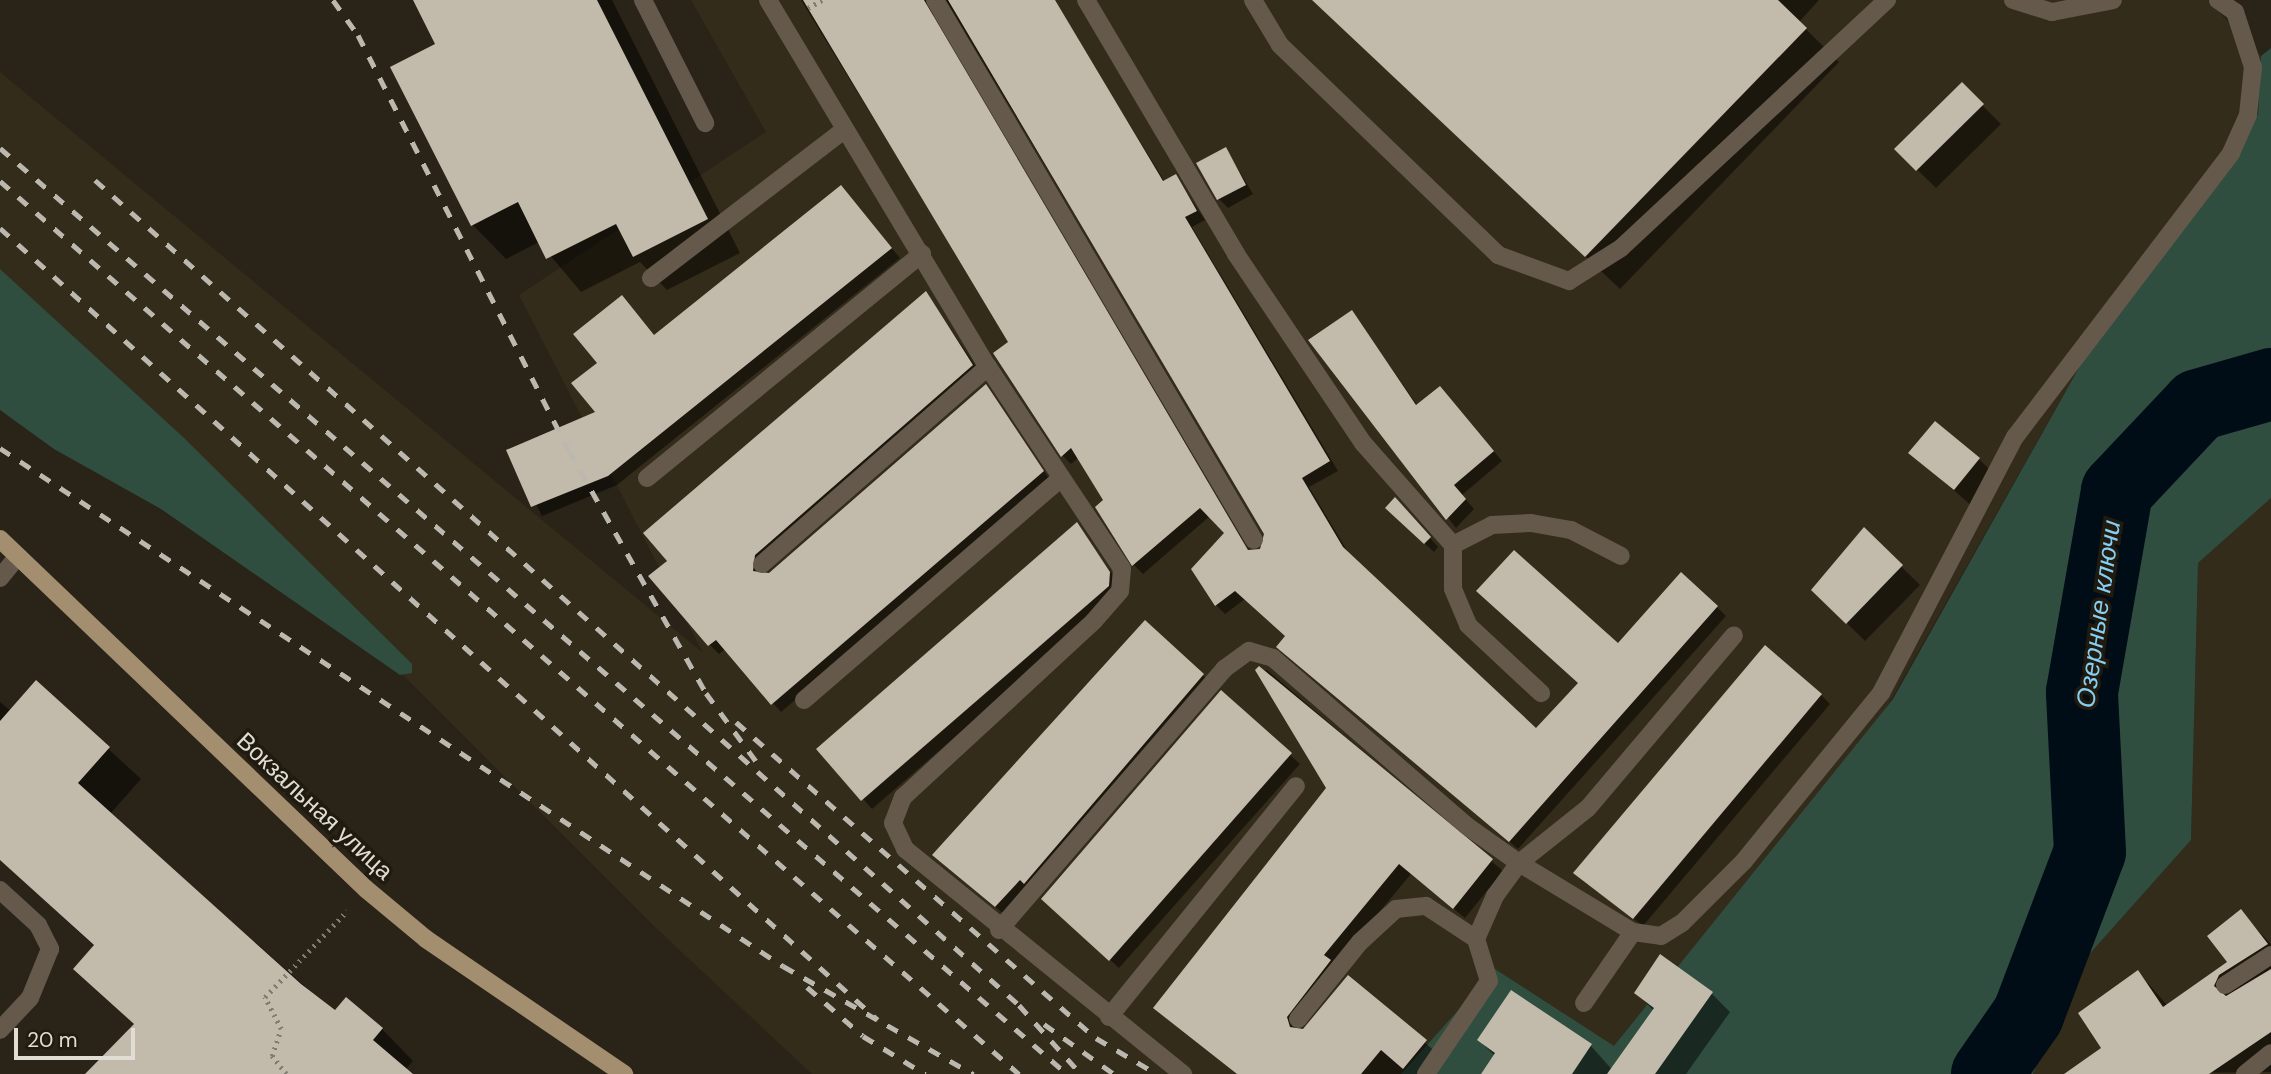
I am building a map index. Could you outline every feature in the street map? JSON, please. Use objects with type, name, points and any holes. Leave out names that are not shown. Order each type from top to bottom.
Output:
[{"type":"main road","name":"Вокзальная улица","points":[[0,539],[366,890],[426,939],[624,1074]]},
{"type":"lane","points":[[643,0],[705,122]]},
{"type":"lane","points":[[768,0],[988,366],[1122,569],[1120,591],[903,797],[893,822],[905,849],[999,930],[1183,1074]]},
{"type":"lane","points":[[935,0],[1254,540]]},
{"type":"lane","points":[[1086,0],[1229,243],[1363,443],[1453,545],[1453,589],[1468,625],[1541,693]]},
{"type":"lane","points":[[1253,0],[1280,46],[1498,255],[1569,281],[1621,248],[1887,0]]},
{"type":"lane","points":[[2013,0],[2052,12],[2113,0]]},
{"type":"lane","points":[[999,930],[1224,669],[1249,651],[1273,658],[1467,826],[1520,863],[1633,932],[1661,936],[1682,923],[1744,861],[1881,693],[2015,437],[2231,153],[2248,115],[2253,67],[2232,6],[2218,0]]},
{"type":"lane","points":[[651,278],[844,130]]},
{"type":"lane","points":[[647,478],[922,254]]},
{"type":"lane","points":[[762,564],[988,366]]},
{"type":"lane","points":[[804,700],[1061,478]]},
{"type":"lane","points":[[1453,545],[1492,525],[1531,523],[1571,530],[1621,556]]},
{"type":"lane","points":[[0,578],[18,556]]},
{"type":"lane","points":[[1476,939],[1494,896],[1520,863],[1588,808],[1734,635]]},
{"type":"lane","points":[[1109,1017],[1296,786]]},
{"type":"lane","points":[[0,890],[38,925],[50,949],[30,998],[0,1030]]},
{"type":"lane","points":[[1298,1019],[1360,942],[1396,908],[1426,906],[1476,939],[1489,981],[1426,1074]]},
{"type":"lane","points":[[1584,1003],[1633,932]]},
{"type":"lane","points":[[2225,985],[2271,955]]},
{"type":"lane","points":[[2245,1074],[2271,1052]]},
{"type":"path","points":[[286,1074],[272,1056],[281,1029],[265,997],[366,890]]},
{"type":"shaded area","points":[[691,0],[2207,0],[2261,56],[2258,115],[2225,174],[2085,357],[1884,712],[1614,1047],[1495,969],[1401,1074],[812,1074],[656,928],[0,272],[0,72],[703,653],[519,295],[766,132]]},
{"type":"shaded area","points":[[2271,498],[2271,1074],[2033,1074],[2069,977],[2191,840],[2198,563]]},
{"type":"green space","points":[[2271,48],[2271,498],[2198,563],[2191,840],[2069,977],[2033,1074],[1401,1074],[1495,969],[1614,1046],[1893,699],[2085,357],[2225,174],[2258,115],[2261,56]]},
{"type":"green space","points":[[0,269],[184,438],[412,664],[412,673],[400,675],[161,509],[54,449],[0,410]]},
{"type":"building","points":[[413,0],[597,0],[708,219],[633,257],[616,224],[546,259],[518,202],[471,226],[390,67],[435,44]]},
{"type":"building","points":[[803,0],[924,0],[1248,550],[1260,549],[1264,534],[948,0],[1055,0],[1163,181],[1176,174],[1197,211],[1185,217],[1330,461],[1302,478],[1343,547],[1536,728],[1578,683],[1476,591],[1514,550],[1618,643],[1681,572],[1718,606],[1509,842],[1276,647],[1285,636],[1235,591],[1215,606],[1191,569],[1224,533],[1200,508],[1132,566],[1095,507],[1103,500],[1071,448],[1061,457],[993,353],[1008,342]]},
{"type":"building","points":[[1312,0],[1778,0],[1807,28],[1585,257]]},
{"type":"building","points":[[1962,82],[1984,104],[1916,171],[1894,149]]},
{"type":"building","points":[[1226,147],[1246,185],[1217,200],[1196,163]]},
{"type":"building","points":[[841,185],[892,248],[608,476],[531,507],[506,450],[595,412],[571,383],[597,363],[573,334],[622,295],[654,335]]},
{"type":"building","points":[[926,291],[973,365],[755,555],[753,571],[769,573],[986,384],[1044,471],[771,705],[716,640],[708,646],[648,576],[667,561],[643,533]]},
{"type":"building","points":[[1352,310],[1416,405],[1440,386],[1494,451],[1454,485],[1466,499],[1446,520],[1308,340]]},
{"type":"building","points":[[1935,421],[1980,458],[1954,490],[1908,453]]},
{"type":"building","points":[[1395,497],[1431,537],[1424,544],[1385,508]]},
{"type":"building","points":[[1077,522],[1110,572],[1109,586],[861,801],[816,749]]},
{"type":"building","points":[[1864,527],[1903,565],[1846,624],[1811,590]]},
{"type":"building","points":[[1145,620],[1204,674],[1024,884],[1020,880],[995,907],[932,855]]},
{"type":"building","points":[[1765,645],[1822,694],[1633,919],[1573,873]]},
{"type":"building","points":[[1259,666],[1493,859],[1453,909],[1399,864],[1324,955],[1331,960],[1287,1017],[1290,1027],[1303,1029],[1348,975],[1427,1040],[1403,1069],[1381,1050],[1361,1074],[1237,1074],[1153,1008],[1326,788],[1255,670]]},
{"type":"building","points":[[36,680],[110,747],[78,783],[301,984],[335,1010],[346,997],[383,1028],[373,1040],[413,1074],[85,1074],[134,1024],[73,969],[94,945],[0,860],[0,721]]},
{"type":"building","points":[[1221,690],[1292,753],[1109,961],[1041,899]]},
{"type":"building","points":[[2241,909],[2268,944],[2219,975],[2214,986],[2226,996],[2271,969],[2271,1032],[2209,1074],[2064,1074],[2101,1048],[2078,1013],[2138,970],[2163,1007],[2227,962],[2207,936]]},
{"type":"building","points":[[1660,954],[1713,992],[1655,1074],[1607,1074],[1654,1008],[1634,993]]},
{"type":"building","points":[[1511,990],[1592,1044],[1572,1074],[1481,1074],[1495,1053],[1477,1040]]},
{"type":"waterway","name":"Озерные ключи","points":[[1987,1074],[2028,1015],[2090,852],[2082,692],[2117,491],[2198,405],[2271,384]]},
{"type":"railway","points":[[333,0],[358,35],[568,449],[706,693],[756,761]]},
{"type":"railway","points":[[0,148],[1067,1074]]},
{"type":"railway","points":[[95,180],[1019,1005],[1081,1074]]},
{"type":"railway","points":[[0,181],[1019,1074]]},
{"type":"railway","points":[[0,228],[878,1020]]},
{"type":"railway","points":[[0,448],[783,966],[973,1074]]},
{"type":"railway","points":[[736,722],[1096,1038],[1157,1074]]},
{"type":"railway","points":[[807,987],[863,1036],[925,1074]]},
{"type":"railway","points":[[1044,1024],[1114,1074]]}]
